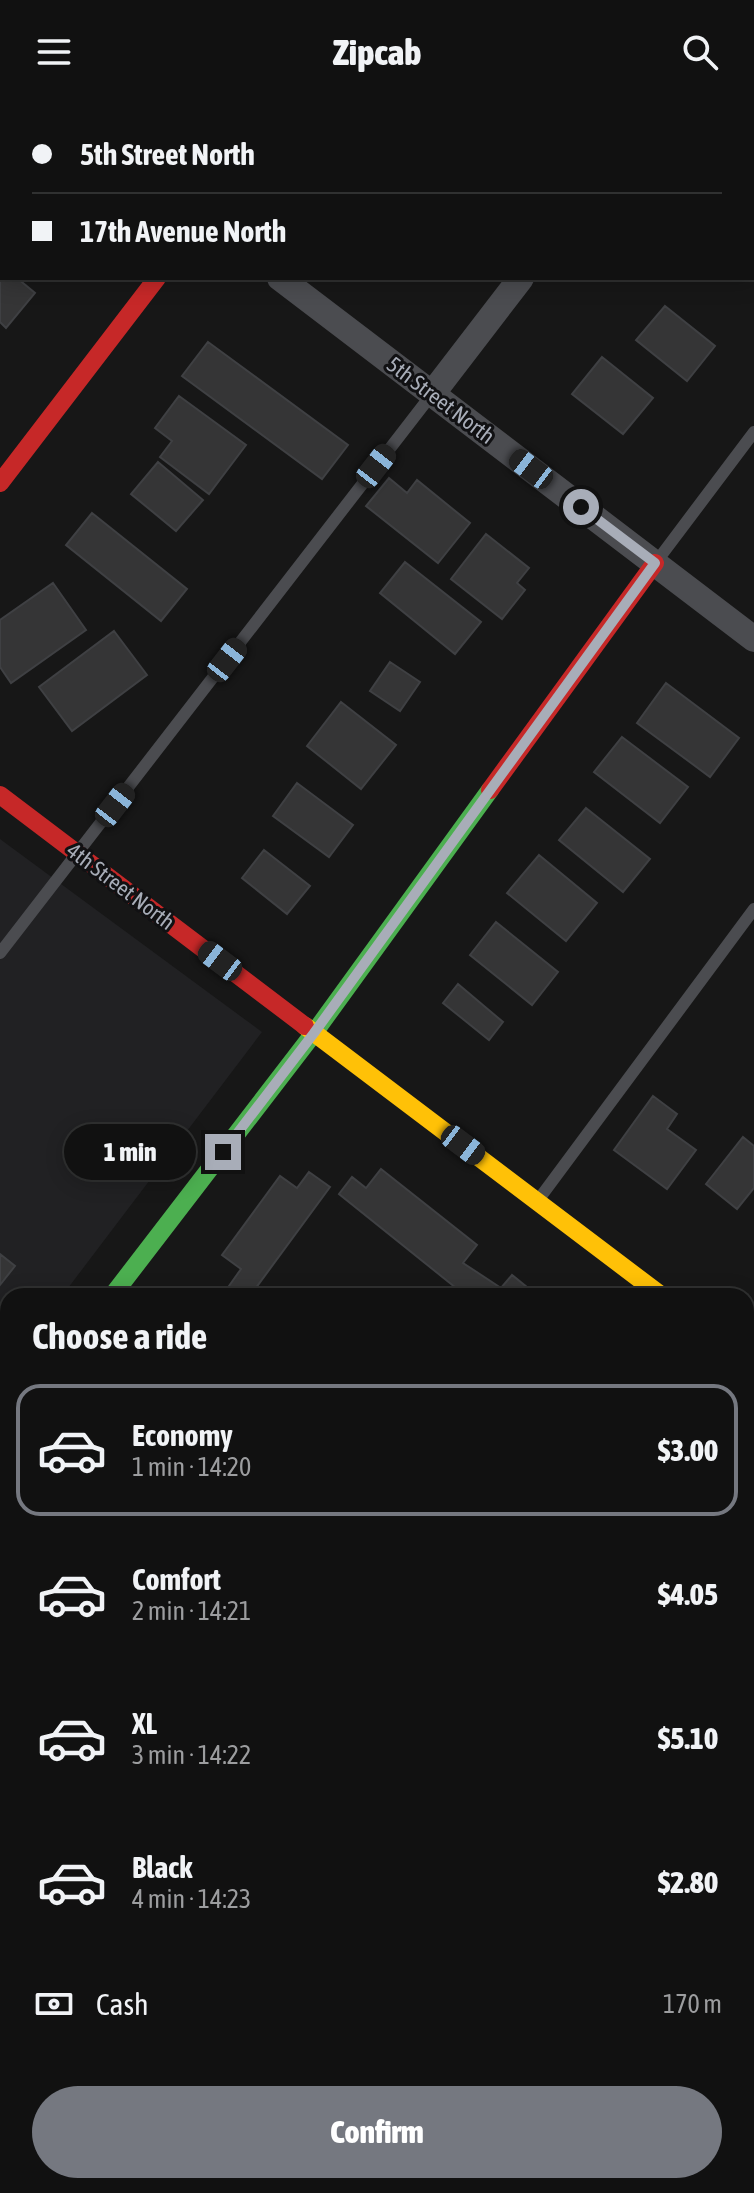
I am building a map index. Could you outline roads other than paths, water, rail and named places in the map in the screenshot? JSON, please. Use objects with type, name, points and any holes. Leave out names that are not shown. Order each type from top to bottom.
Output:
[{"type":"street","points":[[0,483],[155,280]]},
{"type":"street","name":"5th Street North","points":[[283,280],[754,639]]},
{"type":"street","points":[[432,394],[519,280]]},
{"type":"street","points":[[118,1288],[314,1033],[655,563]]},
{"type":"street","name":"4th Street North","points":[[0,795],[651,1288]]},
{"type":"lane","points":[[0,953],[432,394]]},
{"type":"lane","points":[[655,563],[754,432]]},
{"type":"lane","points":[[537,1201],[754,909]]}]
